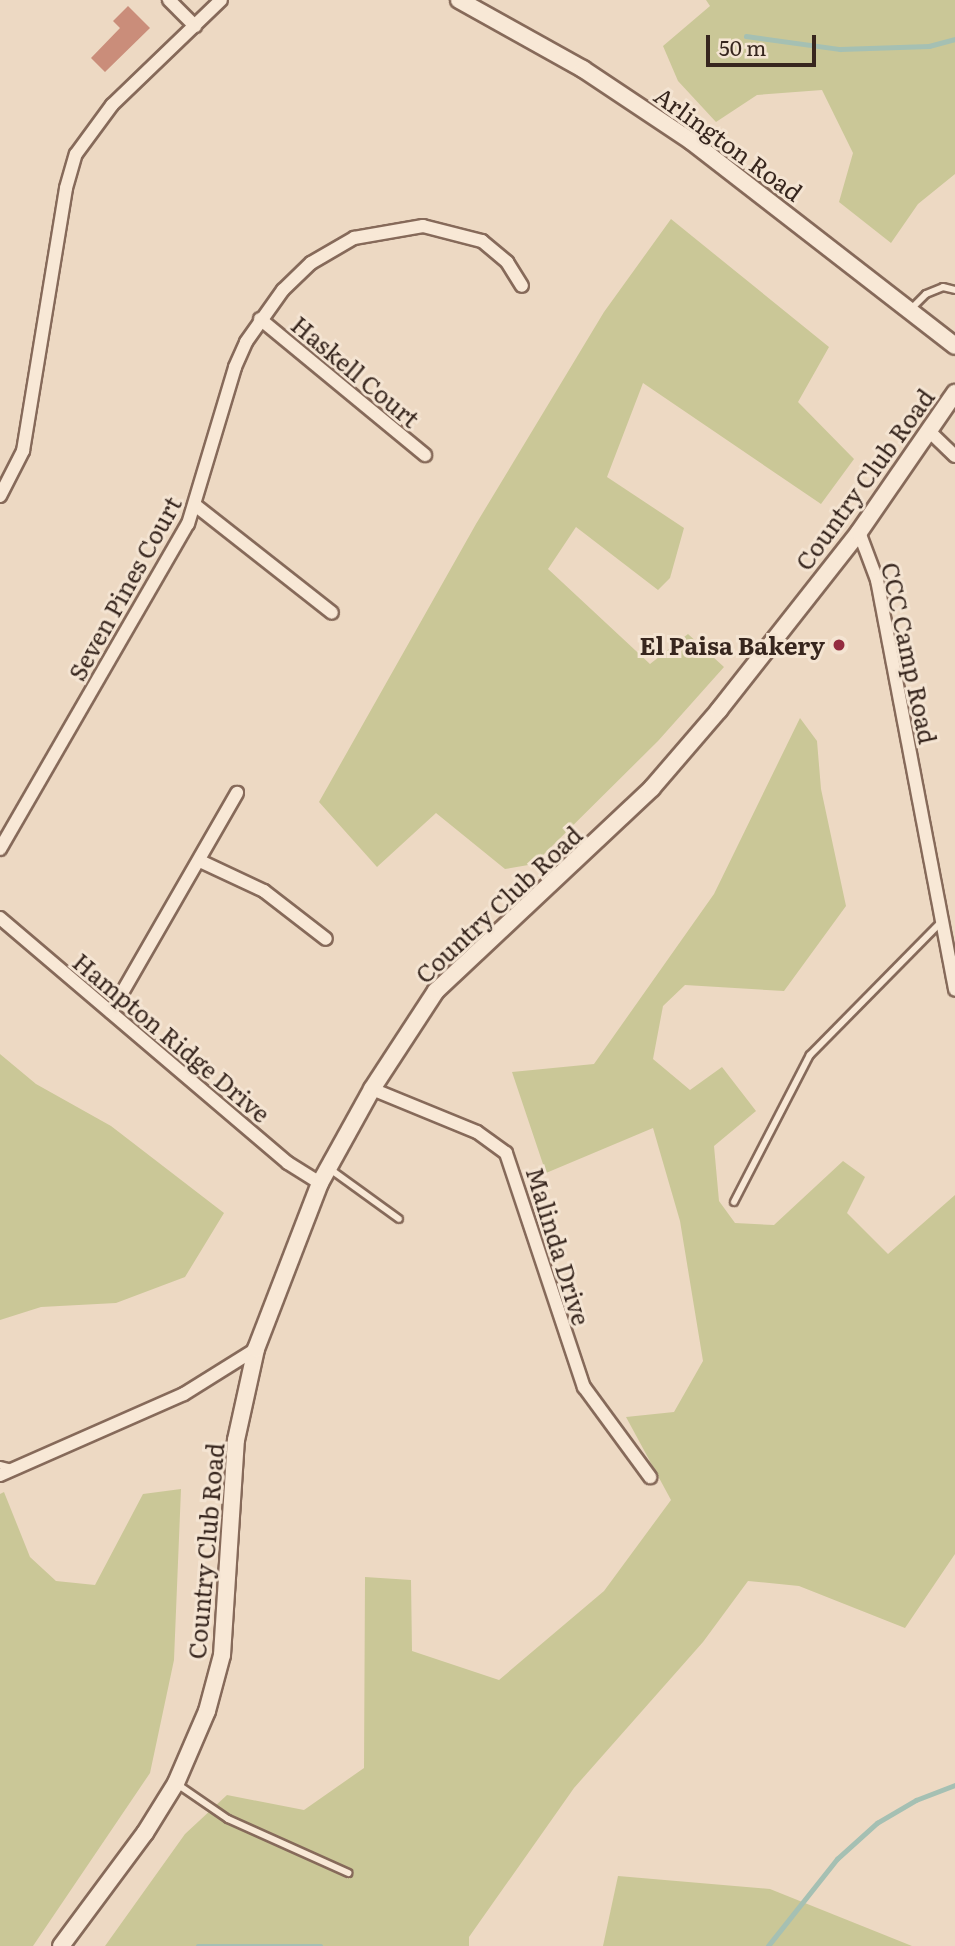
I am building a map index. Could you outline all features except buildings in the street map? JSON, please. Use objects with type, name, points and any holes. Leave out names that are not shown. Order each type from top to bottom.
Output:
[{"type":"street","points":[[169,0],[195,26]]},
{"type":"street","points":[[0,496],[23,451],[66,188],[76,154],[112,104],[221,0]]},
{"type":"street","name":"Arlington Road","points":[[459,0],[628,97],[955,346]]},
{"type":"street","name":"Seven Pines Court","points":[[0,849],[188,524],[235,367],[260,319],[311,263],[332,249],[401,227],[444,228],[482,241],[506,262],[522,286]]},
{"type":"street","name":"Haskell Court","points":[[260,319],[425,455]]},
{"type":"street","name":"Country Club Road","points":[[61,1946],[176,1783],[207,1711],[222,1655],[229,1499],[256,1349],[320,1183],[372,1089],[436,991],[652,788],[859,532],[955,393]]},
{"type":"street","points":[[929,431],[955,456]]},
{"type":"street","points":[[195,505],[332,613]]},
{"type":"street","name":"CCC Camp Road","points":[[859,532],[877,580],[955,990]]},
{"type":"street","points":[[111,1012],[237,793]]},
{"type":"street","points":[[200,861],[264,891],[326,939]]},
{"type":"street","name":"Hampton Ridge Drive","points":[[0,918],[288,1163],[320,1183]]},
{"type":"street","name":"Malinda Drive","points":[[372,1089],[477,1132],[506,1153],[584,1387],[650,1477]]},
{"type":"street","points":[[0,1475],[184,1394],[256,1349]]},
{"type":"lane","points":[[910,310],[926,294],[943,287],[955,290]]},
{"type":"lane","points":[[734,1202],[810,1055],[941,922]]},
{"type":"lane","points":[[328,1168],[399,1219]]},
{"type":"lane","points":[[0,1465],[14,1468]]},
{"type":"lane","points":[[176,1783],[228,1819],[348,1873]]},
{"type":"shaded area","points":[[706,0],[955,0],[955,174],[918,204],[891,243],[839,202],[853,153],[822,90],[757,95],[716,122],[678,81],[663,46],[710,6]]},
{"type":"shaded area","points":[[671,219],[829,347],[798,402],[854,459],[821,504],[643,383],[607,477],[684,528],[670,578],[658,590],[576,527],[548,569],[650,664],[688,634],[724,667],[658,741],[534,864],[505,869],[436,813],[377,867],[319,802],[476,524],[604,312]]},
{"type":"shaded area","points":[[800,718],[817,741],[821,789],[846,906],[784,991],[685,985],[663,1006],[653,1059],[690,1090],[722,1067],[756,1111],[714,1146],[719,1201],[735,1223],[774,1225],[843,1161],[865,1177],[847,1213],[888,1254],[955,1195],[955,1554],[905,1628],[799,1586],[748,1581],[703,1642],[574,1788],[469,1937],[469,1946],[105,1946],[185,1834],[227,1795],[304,1810],[364,1768],[365,1577],[411,1580],[412,1651],[499,1680],[604,1591],[671,1500],[626,1417],[674,1412],[703,1361],[680,1221],[653,1128],[546,1173],[512,1072],[594,1064],[714,894]]},
{"type":"shaded area","points":[[0,1054],[36,1084],[111,1126],[224,1213],[185,1277],[116,1303],[41,1307],[0,1320]]},
{"type":"shaded area","points":[[181,1489],[174,1660],[150,1773],[33,1946],[0,1946],[0,1494],[4,1492],[30,1557],[56,1581],[95,1585],[143,1494]]},
{"type":"shaded area","points":[[618,1876],[770,1889],[912,1946],[603,1946]]},
{"type":"waterway","points":[[746,36],[840,49],[929,46],[955,39]]},
{"type":"waterway","points":[[768,1946],[837,1859],[877,1823],[916,1800],[955,1785]]},
{"type":"waterway","points":[[198,1946],[321,1946]]},
{"type":"place","name":"El Paisa Bakery","points":[[839,645]]}]
